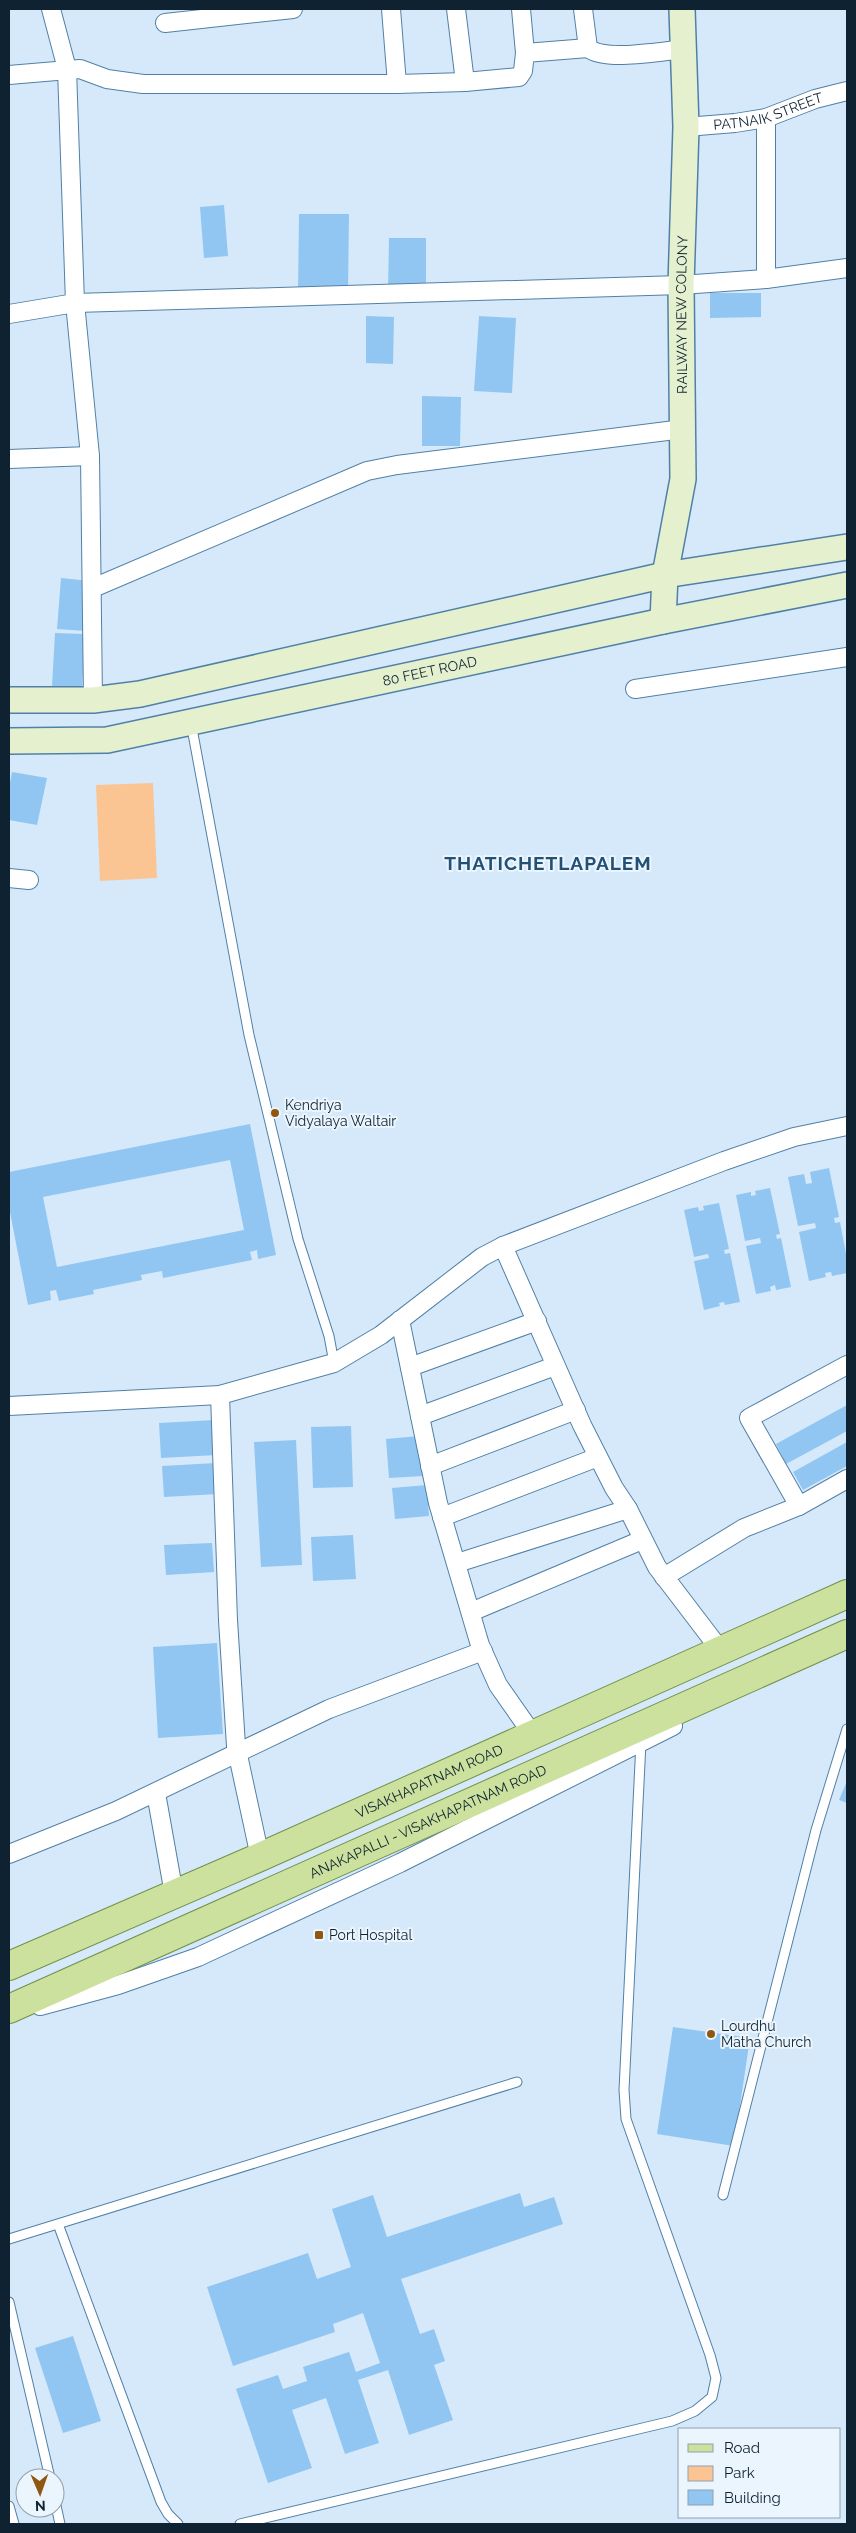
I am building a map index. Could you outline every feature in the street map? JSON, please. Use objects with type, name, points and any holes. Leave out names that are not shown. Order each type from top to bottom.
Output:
[{"type":"main road","name":"VISAKHAPATNAM ROAD","points":[[9,1966],[260,1857],[847,1594]]},
{"type":"main road","name":"ANAKAPALLI - VISAKHAPATNAM ROAD","points":[[9,2009],[847,1634]]},
{"type":"street","points":[[51,9],[74,69],[75,303],[90,456],[93,700]]},
{"type":"street","points":[[165,23],[293,9]]},
{"type":"street","points":[[391,9],[397,84]]},
{"type":"street","points":[[456,9],[465,82]]},
{"type":"street","points":[[9,75],[74,69],[107,79],[143,84],[397,84],[465,82],[519,77],[524,71],[521,9]]},
{"type":"street","points":[[583,9],[588,48],[594,53],[617,55],[685,50]]},
{"type":"street","name":"RAILWAY NEW COLONY","points":[[663,621],[665,574],[683,479],[681,285],[686,128],[685,50],[682,9]]},
{"type":"street","points":[[524,53],[588,48]]},
{"type":"street","name":"PATNAIK STREET","points":[[686,128],[766,118],[815,99],[847,91]]},
{"type":"street","points":[[766,118],[766,279]]},
{"type":"street","points":[[9,314],[75,303],[681,285],[766,279],[847,268]]},
{"type":"street","points":[[93,588],[367,471],[397,465],[683,429]]},
{"type":"street","points":[[9,460],[90,456]]},
{"type":"street","points":[[9,700],[93,700],[140,694],[665,574],[847,547]]},
{"type":"street","name":"80 FEET ROAD","points":[[9,741],[107,740],[663,621],[847,585]]},
{"type":"street","points":[[635,689],[847,657]]},
{"type":"street","points":[[183,684],[191,722]]},
{"type":"street","points":[[9,878],[28,880]]},
{"type":"street","points":[[9,1406],[220,1395],[334,1364],[381,1335],[482,1256],[503,1246],[741,1155],[794,1137],[847,1126]]},
{"type":"street","points":[[503,1246],[598,1457],[628,1509],[642,1540],[664,1577],[722,1651]]},
{"type":"street","points":[[400,1320],[442,1516],[483,1651],[498,1684],[533,1735]]},
{"type":"street","points":[[410,1367],[537,1321]]},
{"type":"street","points":[[799,1506],[749,1418],[847,1365]]},
{"type":"street","points":[[420,1416],[556,1366]]},
{"type":"street","points":[[220,1395],[228,1620],[237,1755],[260,1857]]},
{"type":"street","points":[[430,1466],[576,1410]]},
{"type":"street","points":[[442,1516],[598,1457]]},
{"type":"street","points":[[664,1577],[744,1528],[799,1506],[847,1479]]},
{"type":"street","points":[[457,1563],[628,1509]]},
{"type":"street","points":[[471,1612],[642,1540]]},
{"type":"street","points":[[9,1854],[156,1793],[329,1709],[483,1651]]},
{"type":"street","points":[[9,2013],[118,1986],[198,1957],[400,1863],[641,1742],[784,1663]]},
{"type":"street","points":[[156,1793],[174,1894]]},
{"type":"lane","points":[[191,722],[249,1035],[298,1239],[329,1336],[334,1364]]},
{"type":"lane","points":[[723,2195],[816,1830],[847,1729]]},
{"type":"lane","points":[[240,2524],[672,2421],[695,2410],[712,2397],[716,2378],[710,2354],[626,2119],[624,2090],[641,1742]]},
{"type":"lane","points":[[9,2240],[517,2082]]},
{"type":"lane","points":[[58,2224],[161,2502],[168,2514],[178,2524]]},
{"type":"lane","points":[[9,2302],[48,2468]]},
{"type":"lane","points":[[9,2506],[14,2524]]},
{"type":"green space","points":[[153,783],[157,878],[100,881],[96,785]]},
{"type":"building","points":[[224,205],[228,256],[204,258],[200,207]]},
{"type":"building","points":[[299,214],[349,214],[348,293],[298,293]]},
{"type":"building","points":[[389,238],[426,238],[426,292],[388,292]]},
{"type":"building","points":[[710,293],[761,293],[761,317],[710,318]]},
{"type":"building","points":[[366,316],[394,317],[393,364],[366,363]]},
{"type":"building","points":[[479,316],[516,318],[512,393],[474,391]]},
{"type":"building","points":[[422,396],[461,397],[460,446],[422,446]]},
{"type":"building","points":[[61,578],[90,581],[86,631],[57,629]]},
{"type":"building","points":[[55,633],[85,634],[82,688],[52,686]]},
{"type":"building","points":[[12,772],[47,778],[37,825],[9,820],[9,788]]},
{"type":"building","points":[[250,1124],[276,1255],[258,1259],[257,1250],[250,1252],[252,1260],[163,1278],[162,1271],[141,1275],[142,1280],[93,1290],[94,1294],[59,1301],[56,1290],[50,1291],[51,1300],[28,1305],[9,1207],[9,1172]],"holes":[[[230,1160],[244,1230],[57,1267],[43,1197]]]},
{"type":"building","points":[[829,1168],[839,1217],[834,1218],[835,1223],[840,1222],[847,1259],[847,1273],[832,1276],[831,1272],[825,1273],[826,1277],[809,1281],[799,1232],[816,1228],[815,1223],[798,1226],[788,1177],[804,1174],[806,1184],[812,1183],[810,1172]]},
{"type":"building","points":[[770,1188],[780,1234],[776,1235],[777,1239],[781,1238],[791,1287],[776,1290],[775,1285],[770,1287],[771,1291],[756,1294],[746,1246],[761,1243],[760,1238],[745,1241],[736,1195],[751,1192],[751,1196],[756,1195],[755,1191]]},
{"type":"building","points":[[719,1203],[729,1249],[724,1250],[725,1254],[730,1253],[740,1302],[725,1305],[724,1302],[719,1303],[720,1306],[704,1310],[694,1261],[709,1258],[708,1254],[694,1257],[684,1210],[698,1207],[699,1211],[704,1210],[703,1206]]},
{"type":"building","points":[[847,1405],[847,1431],[786,1464],[776,1444]]},
{"type":"building","points":[[215,1420],[217,1455],[161,1458],[159,1423]]},
{"type":"building","points":[[351,1426],[353,1487],[313,1488],[311,1427]]},
{"type":"building","points":[[419,1436],[423,1476],[389,1478],[386,1439]]},
{"type":"building","points":[[296,1440],[302,1565],[261,1567],[254,1442]]},
{"type":"building","points":[[847,1442],[847,1466],[803,1490],[793,1472]]},
{"type":"building","points":[[216,1463],[218,1494],[164,1497],[162,1466]]},
{"type":"building","points":[[427,1485],[429,1516],[395,1519],[392,1488]]},
{"type":"building","points":[[353,1535],[356,1579],[313,1581],[311,1537]]},
{"type":"building","points":[[212,1543],[214,1572],[166,1575],[164,1545]]},
{"type":"building","points":[[217,1643],[223,1734],[158,1738],[153,1647]]},
{"type":"building","points":[[847,1781],[847,1803],[839,1800]]},
{"type":"building","points":[[673,2027],[750,2038],[734,2146],[657,2134]]},
{"type":"building","points":[[520,2193],[524,2207],[554,2197],[563,2224],[401,2279],[420,2334],[434,2329],[445,2361],[434,2365],[453,2420],[409,2435],[388,2370],[358,2380],[379,2443],[345,2454],[326,2398],[292,2410],[312,2468],[268,2483],[236,2389],[278,2375],[283,2389],[307,2381],[303,2367],[349,2352],[356,2372],[380,2363],[363,2313],[333,2324],[335,2332],[233,2366],[207,2287],[308,2253],[317,2279],[351,2267],[332,2209],[373,2195],[387,2237]]},
{"type":"building","points":[[73,2336],[101,2421],[63,2433],[35,2348]]},
{"type":"place","name":"Kendriya Vidyalaya Waltair","points":[[275,1113]]},
{"type":"place","name":"Port Hospital","points":[[319,1935]]},
{"type":"place","name":"Lourdhu Matha Church","points":[[711,2034]]},
{"type":"district","name":"THATICHETLAPALEM","points":[[548,863]]}]
